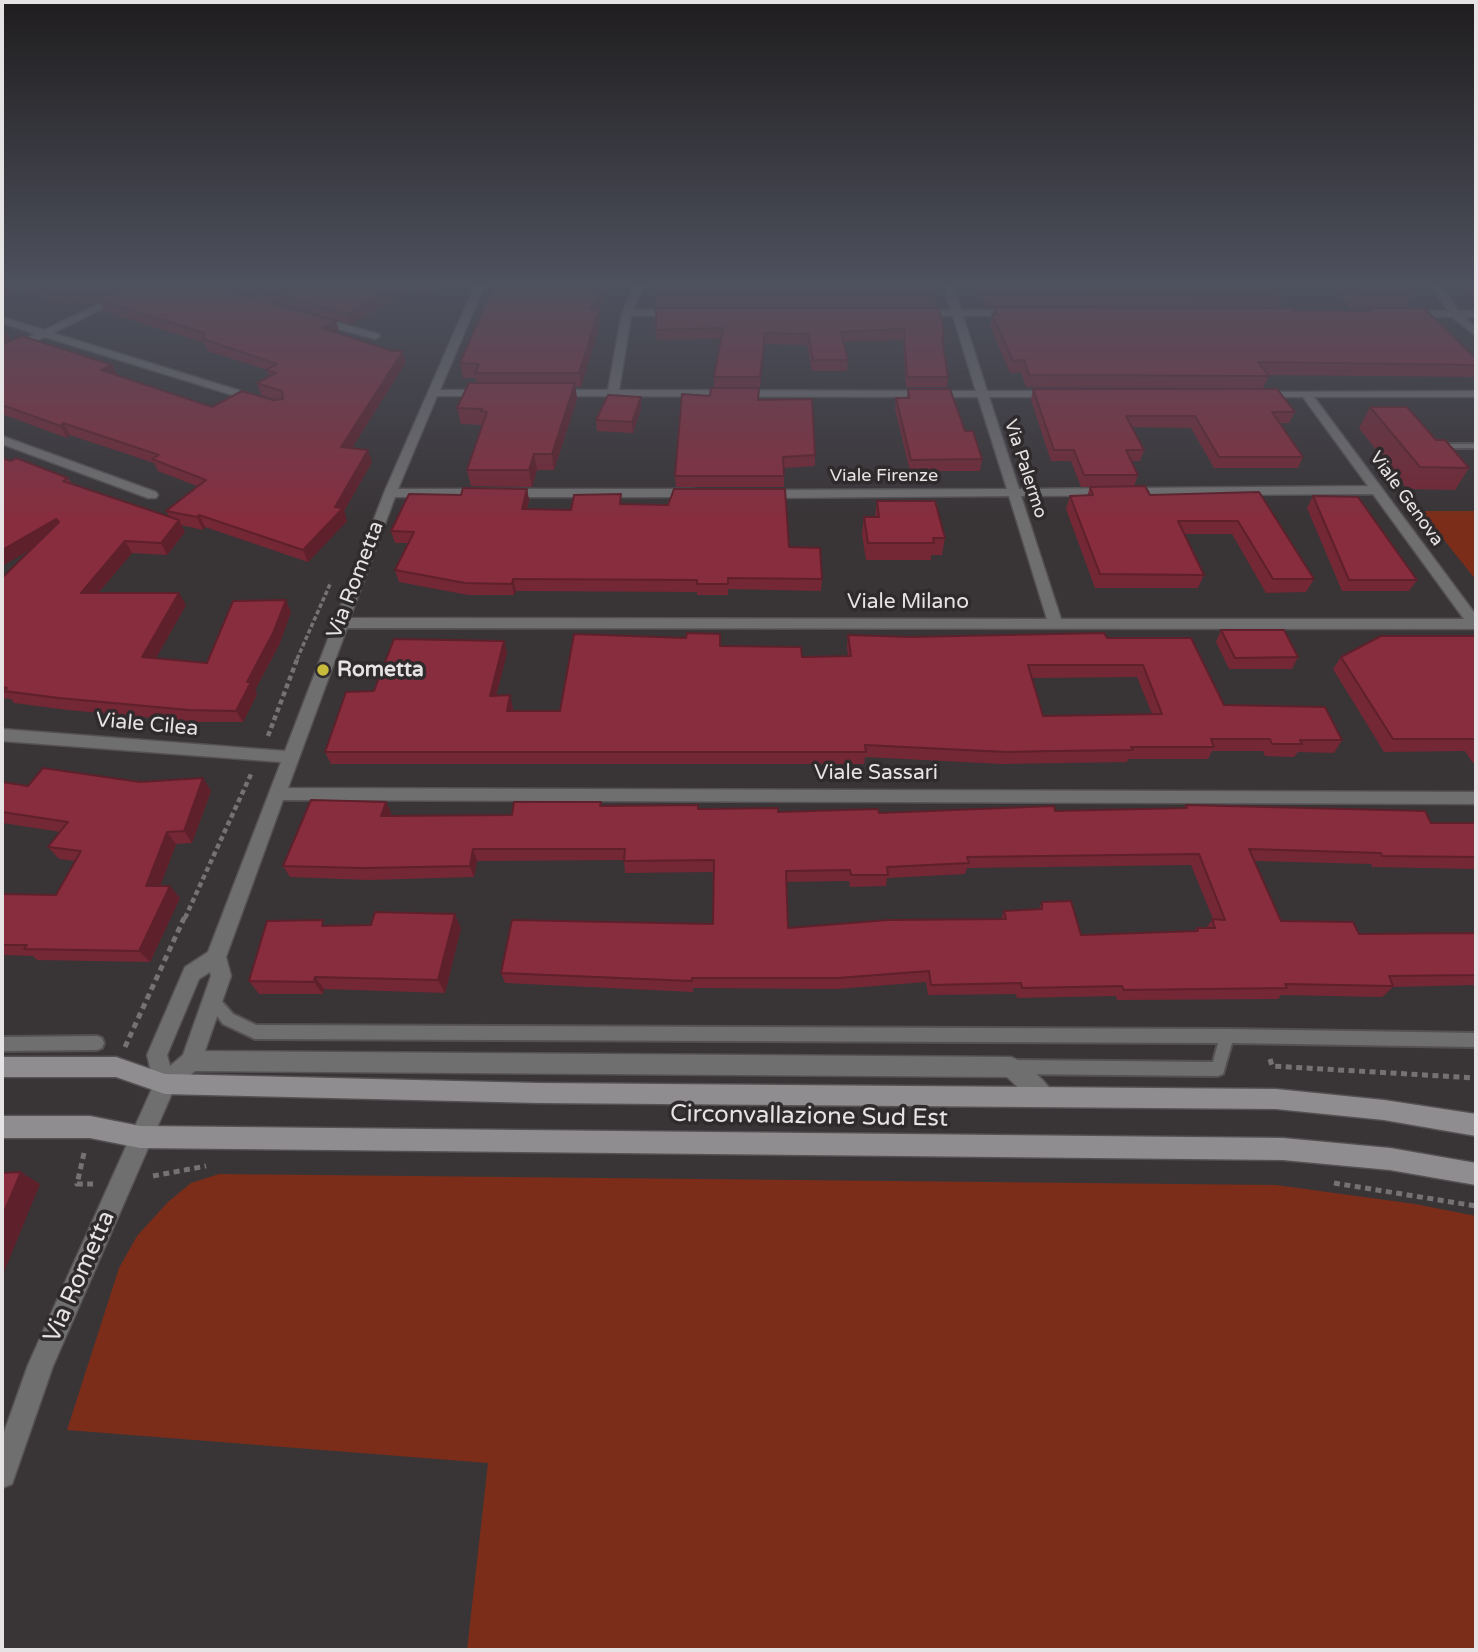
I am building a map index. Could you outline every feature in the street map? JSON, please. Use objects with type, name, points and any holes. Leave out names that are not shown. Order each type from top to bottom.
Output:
[{"type":"main road","name":"Circonvallazione Sud Est","points":[[2,1067],[116,1068],[165,1084],[525,1093],[1276,1099],[1384,1110],[1476,1125]]},
{"type":"main road","name":"Circonvallazione Sud Est","points":[[2,1127],[90,1127],[140,1137],[1283,1149],[1390,1159],[1476,1174]]},
{"type":"street","points":[[144,364],[269,403]]},
{"type":"street","name":"Via Rometta","points":[[2,1474],[41,1365],[140,1137],[165,1084],[191,1061],[221,976],[216,957],[390,493],[446,364]]},
{"type":"street","points":[[613,393],[618,364]]},
{"type":"street","name":"Via Palermo","points":[[972,364],[1055,622]]},
{"type":"street","points":[[434,393],[503,393]]},
{"type":"street","points":[[544,393],[1062,394]]},
{"type":"street","points":[[1253,394],[1476,394]]},
{"type":"street","name":"Viale Genova","points":[[1307,394],[1476,624]]},
{"type":"street","points":[[2,440],[152,495]]},
{"type":"street","name":"Viale Firenze","points":[[751,494],[1378,490]]},
{"type":"street","points":[[390,493],[709,494]]},
{"type":"street","name":"Viale Milano","points":[[340,623],[1476,624]]},
{"type":"street","name":"Viale Cilea","points":[[2,734],[290,757]]},
{"type":"street","name":"Viale Sassari","points":[[276,794],[1476,798]]},
{"type":"street","points":[[165,1084],[157,1055],[192,973],[216,957]]},
{"type":"street","points":[[191,1061],[1011,1067],[1044,1097]]},
{"type":"lane","points":[[1443,446],[1476,446]]},
{"type":"lane","points":[[213,1001],[228,1019],[255,1032],[1227,1036],[1476,1040]]},
{"type":"lane","points":[[1011,1067],[1218,1069],[1227,1036]]},
{"type":"lane","points":[[2,1044],[97,1043]]},
{"type":"path","points":[[116,1068],[260,756],[306,635],[335,573]]},
{"type":"path","points":[[1264,1038],[1272,1066],[1476,1078]]},
{"type":"path","points":[[90,1127],[77,1184],[121,1182],[210,1165]]},
{"type":"path","points":[[1329,1182],[1476,1206]]},
{"type":"shaded area","points":[[1421,511],[1476,511],[1476,580]]},
{"type":"shaded area","points":[[219,1174],[1276,1185],[1415,1204],[1476,1216],[1476,1650],[467,1650],[488,1463],[67,1430],[119,1268],[137,1236],[168,1202],[191,1183]]},
{"type":"building","points":[[2,364],[109,364],[112,365],[101,370],[212,407],[242,391],[273,400],[283,399],[282,391],[257,383],[276,373],[266,370],[277,364],[395,364],[341,447],[368,450],[335,507],[343,508],[303,550],[199,515],[197,517],[166,511],[206,480],[152,459],[159,455],[63,423],[61,426],[2,405]]},
{"type":"building","points":[[479,364],[582,364],[579,373],[475,373]]},
{"type":"building","points":[[716,364],[761,364],[760,377],[714,377]]},
{"type":"building","points":[[906,364],[946,364],[948,377],[907,377]]},
{"type":"building","points":[[1025,364],[1260,364],[1269,376],[1029,375]]},
{"type":"building","points":[[469,383],[575,383],[552,454],[534,454],[529,470],[467,470],[487,412],[481,411],[482,409],[457,408]]},
{"type":"building","points":[[711,388],[759,388],[758,400],[812,399],[815,455],[783,457],[784,476],[675,476],[682,394],[710,396]]},
{"type":"building","points":[[908,389],[950,389],[965,431],[973,431],[982,459],[911,460],[896,398],[909,398]]},
{"type":"building","points":[[1033,389],[1277,389],[1295,412],[1272,412],[1303,457],[1219,457],[1195,416],[1126,416],[1144,450],[1126,450],[1138,475],[1084,475],[1074,450],[1054,450]]},
{"type":"building","points":[[608,395],[641,397],[632,422],[596,420]]},
{"type":"building","points":[[1370,407],[1407,407],[1436,440],[1445,440],[1469,468],[1420,467]]},
{"type":"building","points":[[2,458],[11,461],[16,458],[68,478],[63,481],[179,520],[161,543],[125,541],[81,593],[179,593],[142,657],[207,663],[233,601],[286,600],[236,711],[189,710],[4,691],[7,688],[2,687],[2,578],[59,522],[56,519],[2,550]]},
{"type":"building","points":[[1145,486],[1150,495],[1259,492],[1314,579],[1273,579],[1238,521],[1178,521],[1204,575],[1100,574],[1070,496],[1093,495],[1090,487]]},
{"type":"building","points":[[463,488],[527,489],[522,509],[571,510],[574,495],[621,494],[620,504],[668,505],[674,489],[785,489],[789,547],[820,548],[822,579],[728,578],[728,584],[697,584],[697,580],[513,579],[512,584],[465,583],[395,570],[414,532],[391,531],[409,494],[461,495]]},
{"type":"building","points":[[1313,496],[1358,497],[1417,580],[1349,580]]},
{"type":"building","points":[[877,501],[935,501],[945,538],[933,538],[934,543],[868,543],[864,517],[879,517]]},
{"type":"building","points":[[1221,630],[1284,630],[1298,657],[1235,658]]},
{"type":"building","points":[[687,633],[720,634],[720,646],[801,647],[802,657],[851,656],[848,635],[910,637],[1104,633],[1107,638],[1191,638],[1224,705],[1325,707],[1342,740],[1300,740],[1302,744],[1272,744],[1270,739],[1211,739],[1214,747],[1006,752],[865,745],[866,752],[325,752],[346,692],[374,691],[394,639],[504,641],[490,696],[510,695],[507,711],[560,711],[574,634],[686,638]],"holes":[[[1028,665],[1143,665],[1162,714],[1043,716]]]},
{"type":"building","points":[[1381,636],[1476,636],[1476,739],[1393,739],[1341,657]]},
{"type":"building","points":[[43,768],[140,782],[203,778],[184,831],[167,832],[146,886],[170,886],[139,951],[24,949],[27,945],[2,945],[2,894],[56,895],[81,851],[48,847],[68,822],[2,812],[2,782],[28,786]]},
{"type":"building","points":[[311,800],[386,802],[381,816],[512,815],[514,802],[601,802],[600,806],[698,805],[698,809],[778,808],[778,812],[878,809],[879,813],[1054,806],[1055,811],[1187,808],[1186,805],[1425,811],[1431,823],[1476,823],[1476,857],[1382,856],[1381,853],[1249,849],[1281,921],[1353,922],[1359,934],[1476,933],[1476,975],[1389,976],[1393,986],[1285,984],[1287,988],[1124,990],[1122,986],[1022,988],[1021,983],[931,985],[929,971],[838,978],[692,978],[692,981],[501,973],[512,920],[713,924],[714,860],[624,861],[625,849],[473,849],[470,866],[283,866]],"holes":[[[1199,854],[1225,920],[1212,919],[1215,928],[1197,928],[1198,931],[1081,935],[1071,901],[1042,902],[1042,909],[1004,911],[1006,919],[888,920],[788,928],[786,871],[850,870],[851,875],[888,875],[887,867],[969,863],[967,857]]]},
{"type":"building","points":[[375,912],[455,914],[438,980],[315,977],[314,982],[249,981],[267,921],[323,920],[322,926],[371,925]]},
{"type":"building","points":[[21,1172],[2,1217],[2,1173]]},
{"type":"place","name":"Rometta","points":[[323,670]]}]
